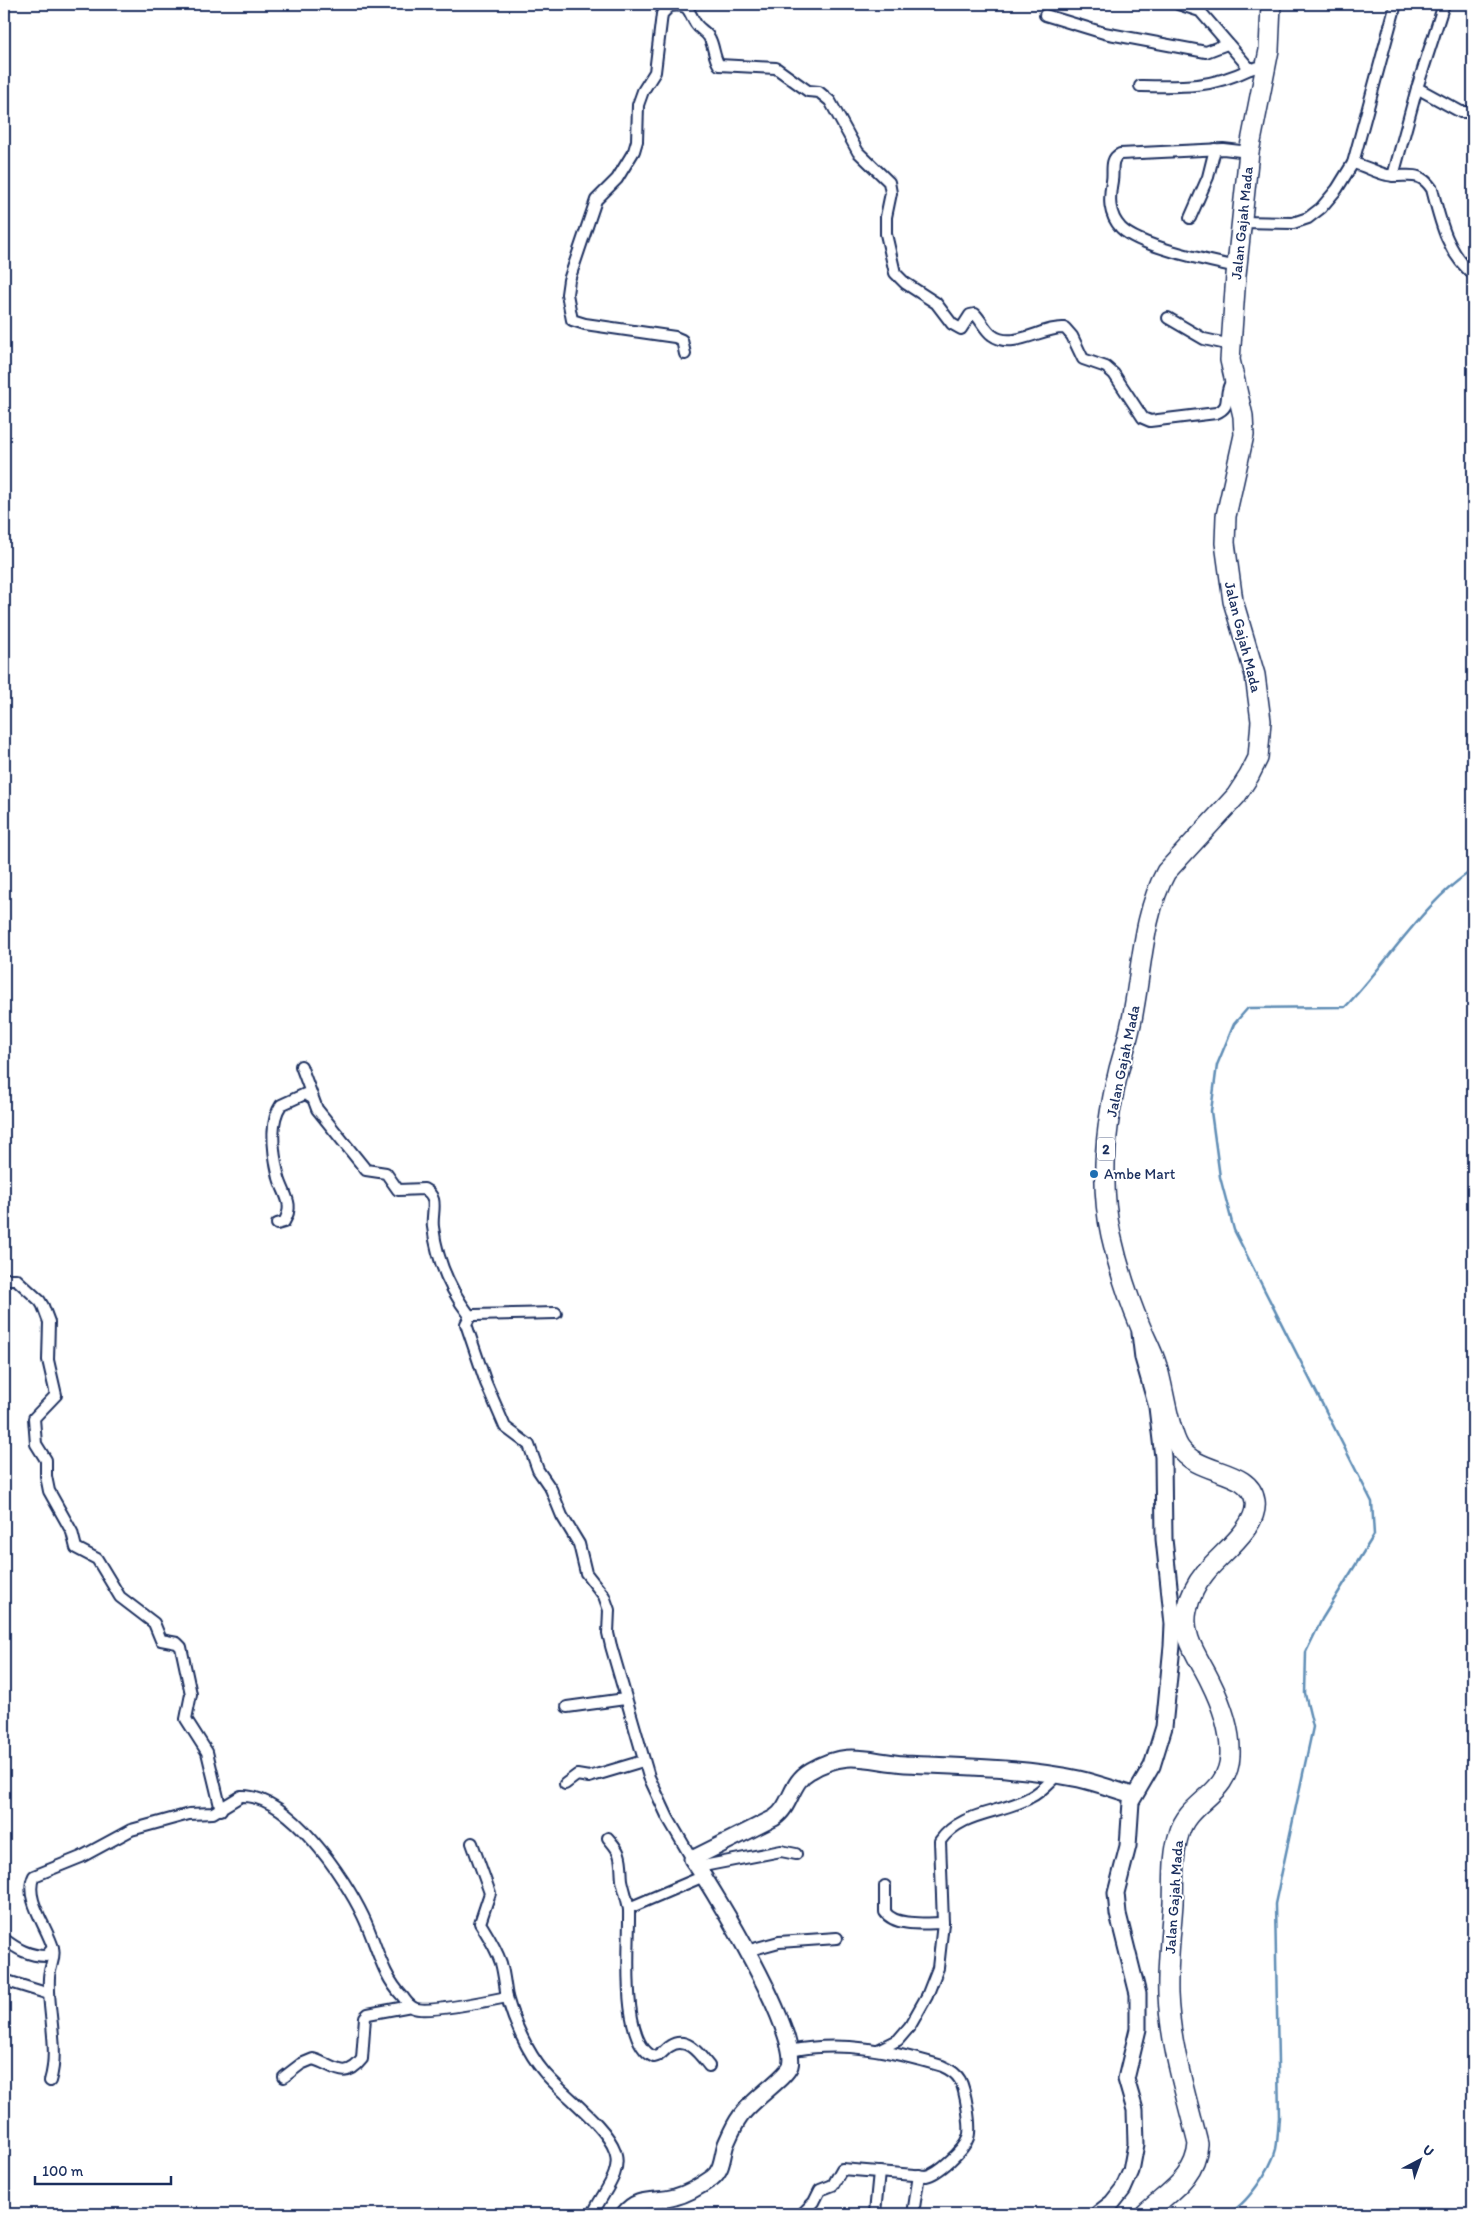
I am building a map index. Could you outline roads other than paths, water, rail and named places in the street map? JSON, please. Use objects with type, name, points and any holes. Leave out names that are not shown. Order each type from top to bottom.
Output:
[{"type":"highway","name":"Jalan Gajah Mada","points":[[1145,2214],[1186,2178],[1197,2155],[1198,2144],[1177,2058],[1168,1996],[1176,1848],[1183,1822],[1191,1811],[1203,1803],[1221,1784],[1230,1759],[1226,1722],[1209,1679],[1187,1636],[1185,1618],[1191,1595],[1203,1575],[1249,1524],[1256,1505],[1251,1489],[1244,1482],[1233,1476],[1200,1465],[1179,1446],[1157,1366],[1140,1327],[1119,1266],[1106,1207],[1104,1170],[1110,1114],[1130,1032],[1147,934],[1161,882],[1166,872],[1236,796],[1250,776],[1258,758],[1261,721],[1255,674],[1233,601],[1225,542],[1226,516],[1244,435],[1243,416],[1233,379],[1231,345],[1237,267],[1258,67],[1271,4]]},
{"type":"street","points":[[1178,4],[1200,11],[1227,44],[1258,67]]},
{"type":"street","points":[[1242,222],[1293,223],[1308,218],[1321,208],[1337,189],[1353,163],[1396,4]]},
{"type":"street","points":[[1393,176],[1417,88],[1444,4]]},
{"type":"street","points":[[685,354],[682,340],[675,337],[585,324],[572,320],[567,294],[569,280],[596,200],[617,179],[634,151],[637,141],[638,105],[643,91],[655,72],[662,14],[670,6],[677,5],[686,7],[691,12],[696,24],[708,34],[719,65],[776,68],[808,91],[819,92],[830,101],[858,152],[889,182],[891,193],[886,217],[886,234],[895,273],[905,283],[936,303],[952,324],[961,329],[970,315],[974,314],[990,334],[1002,340],[1015,340],[1049,330],[1066,328],[1083,358],[1106,367],[1114,374],[1143,418],[1150,422],[1224,410],[1227,406],[1226,391],[1233,379]]},
{"type":"street","points":[[1045,15],[1104,33],[1206,52],[1227,44]]},
{"type":"street","points":[[1140,86],[1211,84],[1230,79],[1258,67]]},
{"type":"street","points":[[1417,88],[1461,112],[1473,112]]},
{"type":"street","points":[[1190,218],[1208,177],[1215,150]]},
{"type":"street","points":[[1237,267],[1159,246],[1127,232],[1118,224],[1109,201],[1113,163],[1117,155],[1215,150],[1249,152]]},
{"type":"street","points":[[1353,163],[1393,176],[1413,175],[1427,181],[1432,188],[1450,247],[1464,267],[1473,274]]},
{"type":"street","points":[[1168,318],[1204,339],[1231,345]]},
{"type":"street","points":[[301,1066],[312,1098],[339,1138],[366,1170],[386,1173],[398,1190],[424,1188],[432,1195],[434,1202],[433,1230],[448,1285],[470,1316]]},
{"type":"street","points":[[277,1224],[284,1222],[290,1207],[289,1199],[280,1180],[273,1123],[281,1105],[305,1094],[312,1098]]},
{"type":"street","points":[[4,1279],[16,1279],[40,1300],[48,1322],[48,1360],[56,1395],[34,1418],[36,1441],[46,1460],[46,1476],[49,1491],[72,1532],[76,1548],[97,1559],[120,1596],[154,1624],[161,1640],[181,1647],[190,1694],[186,1719],[207,1752],[221,1810]]},
{"type":"street","points":[[470,1316],[516,1312],[556,1313]]},
{"type":"street","points":[[470,1316],[466,1324],[471,1340],[505,1427],[529,1446],[538,1470],[551,1489],[562,1516],[579,1544],[586,1573],[604,1596],[607,1604],[608,1633],[642,1761],[664,1811],[698,1868],[715,1891],[764,1981],[790,2051],[788,2070],[750,2103],[739,2117],[729,2138],[717,2174],[677,2197],[642,2200],[635,2203],[624,2214]]},
{"type":"street","points":[[1098,2214],[1112,2203],[1128,2181],[1136,2144],[1135,2110],[1126,2078],[1138,2029],[1138,1994],[1116,1902],[1117,1883],[1128,1846],[1133,1795],[1152,1766],[1164,1727],[1170,1683],[1173,1624],[1164,1539],[1163,1457],[1157,1407],[1143,1358],[1140,1327]]},
{"type":"street","points":[[567,1707],[625,1698]]},
{"type":"street","points":[[629,1908],[698,1868],[774,1818],[786,1808],[800,1777],[818,1767],[844,1758],[857,1756],[903,1764],[990,1768],[1056,1776],[1078,1779],[1133,1795]]},
{"type":"street","points":[[565,1784],[576,1775],[590,1777],[642,1761]]},
{"type":"street","points":[[878,2050],[898,2040],[904,2033],[928,1996],[940,1958],[943,1923],[940,1848],[945,1835],[968,1819],[1028,1799],[1056,1776]]},
{"type":"street","points":[[50,2081],[54,2039],[49,1976],[54,1956],[53,1948],[38,1913],[31,1884],[34,1876],[67,1864],[131,1830],[170,1819],[213,1813],[221,1810],[235,1799],[248,1796],[261,1800],[303,1828],[331,1864],[362,1914],[385,1974],[411,2006],[420,2010],[507,1997]]},
{"type":"street","points":[[608,1838],[620,1855],[623,1886],[629,1908],[629,1994],[632,2019],[639,2038],[644,2048],[654,2057],[660,2055],[673,2044],[685,2043],[698,2052],[709,2066]]},
{"type":"street","points":[[472,1843],[490,1894],[480,1923],[490,1937],[501,1964],[507,1997],[525,2040],[543,2071],[586,2114],[614,2150],[616,2168],[614,2177],[593,2214]]},
{"type":"street","points":[[698,1868],[781,1851],[796,1854]]},
{"type":"street","points":[[885,1886],[885,1912],[891,1918],[914,1923],[943,1923]]},
{"type":"street","points":[[746,1951],[780,1942],[837,1938]]},
{"type":"street","points":[[4,1939],[24,1952],[37,1956],[46,1956],[53,1948]]},
{"type":"street","points":[[4,1980],[49,1994]]},
{"type":"street","points":[[284,2077],[301,2064],[313,2060],[343,2071],[351,2070],[362,2059],[365,2017],[368,2014],[411,2006]]},
{"type":"street","points":[[790,2051],[842,2046],[878,2050],[942,2066],[950,2070],[961,2082],[969,2123],[969,2138],[948,2162],[934,2174],[919,2175],[842,2169],[834,2185],[820,2190],[814,2202],[802,2214]]},
{"type":"street","points":[[875,2213],[879,2172]]},
{"type":"street","points":[[913,2214],[919,2175]]},
{"type":"waterway","points":[[1227,2214],[1242,2203],[1257,2186],[1269,2166],[1277,2145],[1279,2117],[1275,1904],[1313,1727],[1305,1694],[1306,1652],[1322,1619],[1374,1535],[1372,1502],[1234,1230],[1220,1177],[1211,1111],[1217,1065],[1234,1024],[1248,1008],[1345,1007],[1423,915],[1456,882],[1473,870]]},
{"type":"place","name":"Ambe Mart","points":[[1094,1174]]}]
